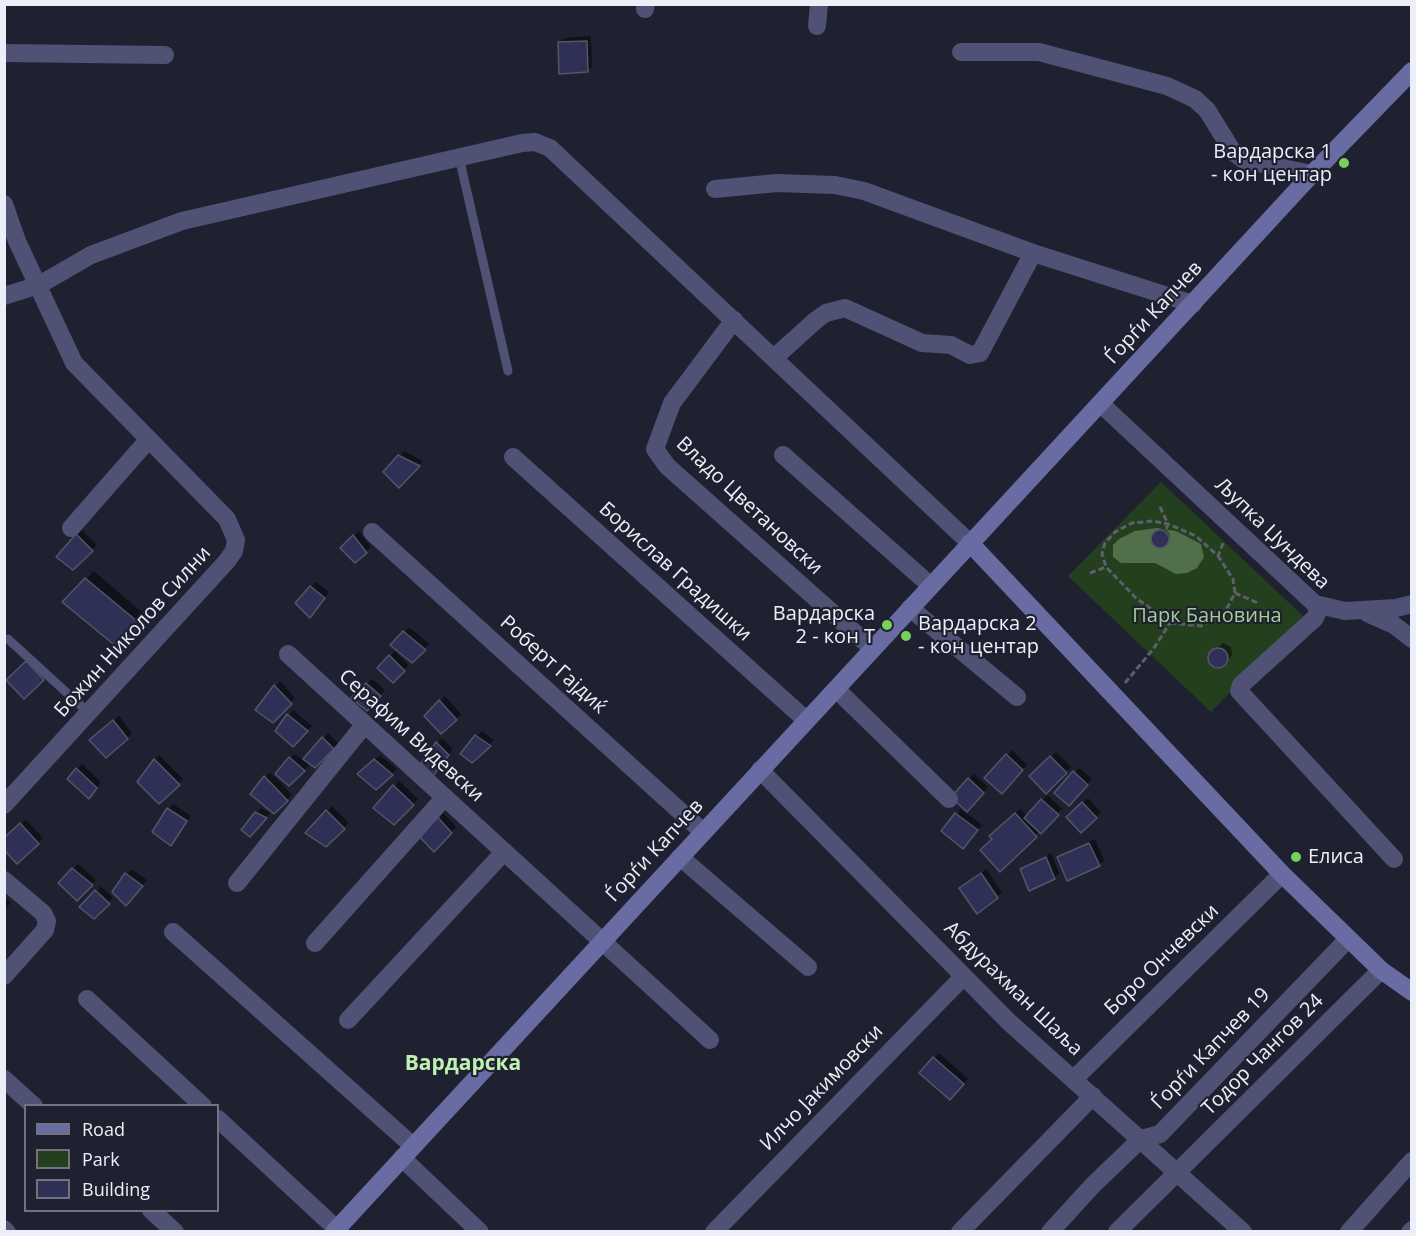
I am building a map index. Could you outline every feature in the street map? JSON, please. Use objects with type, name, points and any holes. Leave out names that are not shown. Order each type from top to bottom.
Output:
[{"type":"street","points":[[817,26],[819,4]]},
{"type":"street","points":[[961,52],[1039,52],[1167,86],[1195,99],[1207,110],[1233,152],[1244,160],[1312,174]]},
{"type":"street","points":[[4,53],[165,55]]},
{"type":"street","name":"Ѓорѓи Капчев","points":[[337,1231],[930,586],[1312,174],[1412,71]]},
{"type":"street","points":[[4,296],[39,285],[91,255],[182,221],[522,143],[535,142],[550,148],[970,543],[1282,874],[1381,970],[1412,992]]},
{"type":"street","points":[[715,189],[777,183],[835,185],[864,191],[1033,253],[1193,304]]},
{"type":"street","points":[[4,204],[11,245]]},
{"type":"street","name":"Божин Николов Силни","points":[[5,804],[90,714],[234,551],[236,540],[227,519],[74,363],[61,340],[39,285],[11,245]]},
{"type":"street","points":[[774,358],[816,320],[826,313],[845,308],[852,308],[922,343],[951,345],[970,355],[980,353],[1033,253]]},
{"type":"street","name":"Владо Цветановски","points":[[734,320],[672,403],[655,449],[667,466],[873,649]]},
{"type":"street","name":"Љупка Џундева","points":[[1101,404],[1315,604],[1318,611],[1315,618],[1241,685],[1239,691],[1394,859]]},
{"type":"street","points":[[71,528],[149,439]]},
{"type":"street","points":[[783,455],[930,586]]},
{"type":"street","name":"Борислав Градишки","points":[[513,457],[806,720]]},
{"type":"street","name":"Роберт Гајдиќ","points":[[372,532],[703,832]]},
{"type":"street","points":[[1315,604],[1345,611],[1396,608],[1412,604]]},
{"type":"street","points":[[910,608],[1017,698]]},
{"type":"street","points":[[1357,611],[1394,625],[1412,639]]},
{"type":"street","name":"Серафим Видевски","points":[[288,654],[710,1040]]},
{"type":"street","points":[[836,689],[949,800]]},
{"type":"street","points":[[237,883],[365,724]]},
{"type":"street","name":"Абдурахман Шаља","points":[[760,770],[1009,1022],[1243,1232]]},
{"type":"street","points":[[315,943],[445,797]]},
{"type":"street","points":[[348,1020],[504,852]]},
{"type":"street","points":[[680,857],[808,967]]},
{"type":"street","name":"Боро Ончевски","points":[[1074,1079],[1282,874]]},
{"type":"street","points":[[4,880],[43,913],[47,921],[45,930],[4,976]]},
{"type":"street","points":[[173,932],[408,1152],[480,1232]]},
{"type":"street","name":"Ѓорѓи Капчев 19","points":[[1050,1232],[1093,1185],[1141,1139],[1160,1134],[1348,939]]},
{"type":"street","name":"Тодор Чангов 24","points":[[1118,1232],[1381,970]]},
{"type":"street","name":"Илчо Јакимовски","points":[[714,1232],[963,977]]},
{"type":"street","points":[[87,999],[201,1104]]},
{"type":"street","points":[[4,1079],[32,1104]]},
{"type":"street","points":[[960,1232],[1093,1096]]},
{"type":"street","points":[[219,1120],[337,1231]]},
{"type":"street","points":[[1349,1232],[1412,1161]]},
{"type":"street","points":[[153,1212],[175,1232]]},
{"type":"lane","points":[[459,157],[508,371]]},
{"type":"lane","points":[[8,639],[90,714]]},
{"type":"path","points":[[1160,507],[1168,524],[1165,532]]},
{"type":"path","points":[[1132,523],[1168,524],[1196,536],[1218,556],[1233,579],[1235,593],[1224,614],[1215,621],[1201,626],[1170,623],[1136,598],[1106,567],[1102,554],[1105,543],[1115,532],[1132,523]]},
{"type":"path","points":[[1218,556],[1230,524]]},
{"type":"path","points":[[1090,573],[1106,567]]},
{"type":"path","points":[[1235,593],[1258,603]]},
{"type":"path","points":[[1114,696],[1154,648],[1170,623]]},
{"type":"green space","name":"Парк Бановина","points":[[1161,482],[1303,616],[1211,712],[1068,576]]},
{"type":"shaded area","points":[[1157,528],[1176,531],[1201,544],[1204,557],[1197,568],[1187,573],[1176,574],[1155,563],[1121,563],[1113,557],[1113,545],[1119,539],[1135,531]]},
{"type":"building","points":[[587,41],[588,72],[559,74],[558,42]]},
{"type":"building","points":[[398,455],[420,466],[399,488],[383,472]]},
{"type":"building","points":[[1160,530],[1166,533],[1169,539],[1166,545],[1160,548],[1154,545],[1151,539],[1154,533]]},
{"type":"building","points":[[76,534],[93,551],[73,570],[56,557]]},
{"type":"building","points":[[353,535],[367,553],[355,563],[340,548]]},
{"type":"building","points":[[85,578],[144,627],[123,652],[62,602]]},
{"type":"building","points":[[310,586],[325,598],[310,618],[295,603]]},
{"type":"building","points":[[403,631],[426,650],[412,663],[390,645]]},
{"type":"building","points":[[1214,648],[1222,648],[1228,654],[1228,662],[1222,668],[1214,668],[1208,662],[1208,654]]},
{"type":"building","points":[[389,655],[405,671],[393,683],[377,668]]},
{"type":"building","points":[[26,661],[44,680],[24,699],[6,680]]},
{"type":"building","points":[[366,683],[381,696],[367,711],[351,698]]},
{"type":"building","points":[[274,685],[292,704],[273,723],[255,710]]},
{"type":"building","points":[[439,700],[457,720],[441,734],[424,716]]},
{"type":"building","points":[[287,714],[308,731],[293,747],[275,731]]},
{"type":"building","points":[[113,720],[128,739],[106,758],[89,740]]},
{"type":"building","points":[[475,735],[491,746],[472,763],[460,754]]},
{"type":"building","points":[[322,737],[334,749],[315,768],[303,759]]},
{"type":"building","points":[[436,742],[449,755],[433,776],[421,763]]},
{"type":"building","points":[[1006,754],[1023,770],[1002,794],[984,778]]},
{"type":"building","points":[[1050,756],[1067,773],[1046,794],[1029,776]]},
{"type":"building","points":[[289,757],[305,771],[289,786],[275,774]]},
{"type":"building","points":[[154,759],[180,785],[159,804],[137,782]]},
{"type":"building","points":[[374,759],[393,775],[376,790],[357,774]]},
{"type":"building","points":[[76,768],[97,788],[89,799],[67,779]]},
{"type":"building","points":[[1073,771],[1088,785],[1069,806],[1054,793]]},
{"type":"building","points":[[264,776],[288,801],[274,814],[250,794]]},
{"type":"building","points":[[968,778],[984,793],[967,812],[951,797]]},
{"type":"building","points":[[393,785],[414,805],[394,825],[373,808]]},
{"type":"building","points":[[1041,799],[1059,815],[1041,834],[1024,818]]},
{"type":"building","points":[[1082,802],[1097,818],[1081,833],[1066,817]]},
{"type":"building","points":[[167,808],[187,821],[171,846],[152,832]]},
{"type":"building","points":[[326,810],[345,829],[326,847],[305,833]]},
{"type":"building","points":[[432,811],[452,833],[434,852],[414,831]]},
{"type":"building","points":[[255,812],[267,818],[250,837],[241,830]]},
{"type":"building","points":[[955,813],[978,830],[963,849],[941,831]]},
{"type":"building","points":[[1015,813],[1037,837],[1000,872],[980,850],[992,839],[989,836]]},
{"type":"building","points":[[20,823],[39,844],[17,864],[4,850],[4,838]]},
{"type":"building","points":[[1089,843],[1100,866],[1067,881],[1057,857]]},
{"type":"building","points":[[1046,857],[1055,879],[1029,891],[1020,869]]},
{"type":"building","points":[[72,868],[93,885],[77,901],[58,883]]},
{"type":"building","points":[[125,873],[143,886],[126,906],[112,892]]},
{"type":"building","points":[[981,873],[998,898],[977,914],[959,888]]},
{"type":"building","points":[[95,890],[110,904],[94,919],[79,907]]},
{"type":"building","points":[[933,1057],[964,1084],[950,1100],[919,1073]]},
{"type":"place","name":"Вардарска 1 - кон центар","points":[[1344,163]]},
{"type":"place","name":"Вардарска 2 - кон Т","points":[[887,625]]},
{"type":"place","name":"Вардарска 2 - кон центар","points":[[906,636]]},
{"type":"place","name":"Елиса","points":[[1296,857]]},
{"type":"district","name":"Вардарска","points":[[463,1064]]}]
